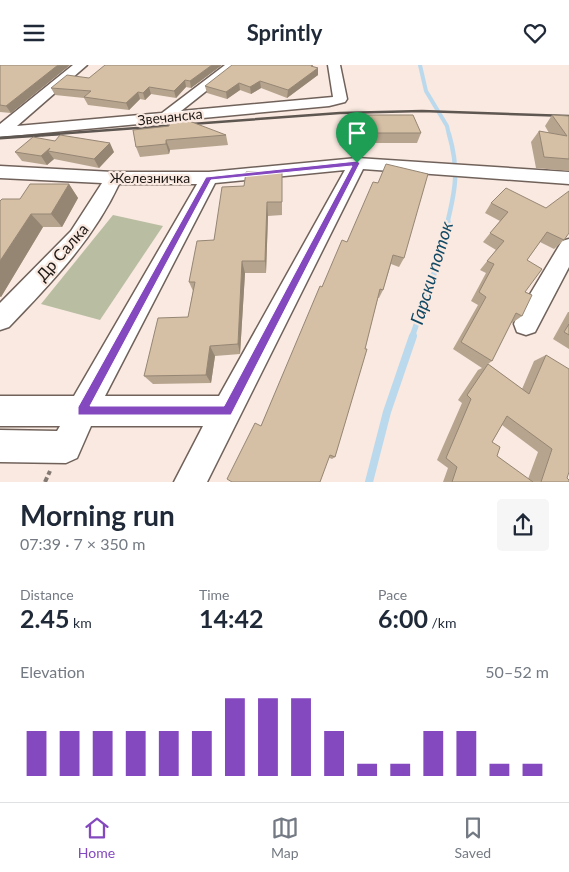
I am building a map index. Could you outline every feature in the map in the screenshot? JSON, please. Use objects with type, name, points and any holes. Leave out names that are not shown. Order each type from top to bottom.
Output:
[{"type":"street","points":[[0,132],[81,65]]},
{"type":"street","points":[[164,118],[233,65]]},
{"type":"street","name":"Звечанска","points":[[0,132],[164,118],[340,99],[334,65]]},
{"type":"street","points":[[190,482],[357,163]]},
{"type":"street","name":"Железничка","points":[[0,172],[113,178],[209,178],[357,163],[569,178]]},
{"type":"street","name":"Др Салка","points":[[0,319],[62,257],[85,229],[101,203],[113,178]]},
{"type":"street","points":[[0,446],[66,447],[82,411],[209,178]]},
{"type":"street","points":[[526,324],[569,247]]},
{"type":"street","points":[[0,411],[227,411]]},
{"type":"green space","points":[[113,215],[163,226],[100,320],[41,304]]},
{"type":"building","points":[[0,65],[58,65],[6,106],[0,105]]},
{"type":"building","points":[[105,65],[212,65],[190,81],[185,80],[174,91],[149,87],[143,93],[138,92],[126,103],[84,97],[91,91],[51,88],[67,75],[89,78]]},
{"type":"building","points":[[232,65],[313,65],[311,66],[318,68],[288,90],[260,81],[250,87],[239,83],[226,92],[205,86]]},
{"type":"building","points":[[366,115],[413,115],[421,133],[370,133]]},
{"type":"building","points":[[552,115],[569,116],[569,159],[544,157],[539,131],[567,136]]},
{"type":"building","points":[[184,119],[226,135],[166,140],[166,144],[136,147],[133,130],[169,126],[170,120]]},
{"type":"building","points":[[60,135],[110,143],[94,159],[48,151],[50,148],[41,156],[15,152],[33,137],[55,141]]},
{"type":"building","points":[[386,164],[428,174],[404,258],[393,255],[383,290],[380,289],[365,349],[367,349],[335,457],[330,455],[320,482],[232,482],[227,479],[255,423],[261,426],[320,286],[322,287],[342,240],[347,242],[373,182],[378,183]]},
{"type":"building","points":[[246,172],[282,172],[282,202],[267,202],[265,261],[242,261],[238,344],[210,346],[206,375],[144,376],[158,318],[188,317],[195,282],[189,282],[197,241],[214,240],[222,187],[244,186]]},
{"type":"building","points":[[30,184],[69,184],[51,214],[31,214],[0,261],[0,201],[2,199],[20,199]]},
{"type":"building","points":[[506,188],[546,208],[569,191],[569,233],[564,240],[547,232],[527,260],[542,269],[525,292],[532,295],[522,316],[516,313],[492,361],[461,342],[486,297],[479,292],[494,264],[487,261],[504,241],[490,233],[508,212],[491,203]]},
{"type":"building","points":[[569,324],[569,335],[564,332]]},
{"type":"building","points":[[546,355],[569,369],[569,472],[567,478],[569,482],[541,482],[552,449],[507,416],[492,442],[500,447],[497,456],[533,482],[452,482],[457,467],[446,458],[471,399],[467,395],[488,364],[529,394]]},
{"type":"waterway","name":"Гарски поток","points":[[420,65],[426,91],[447,126],[449,135]]},
{"type":"waterway","name":"Гарски поток","points":[[447,224],[453,200],[455,179],[454,158],[449,134]]},
{"type":"waterway","name":"Гарски поток","points":[[412,337],[438,262],[448,222]]},
{"type":"waterway","name":"Гарски поток","points":[[369,482],[387,412],[413,336]]},
{"type":"railway","points":[[42,135],[340,113],[422,111],[569,116]]},
{"type":"railway","points":[[0,138],[59,134]]},
{"type":"route","points":[[357,163],[227,411],[82,411],[209,178],[357,163]]}]
